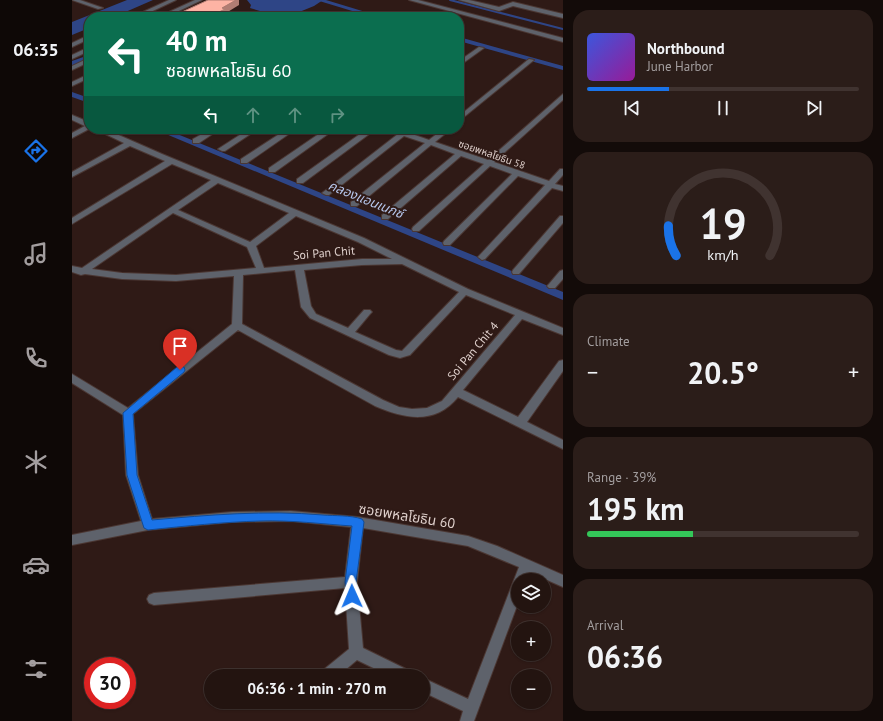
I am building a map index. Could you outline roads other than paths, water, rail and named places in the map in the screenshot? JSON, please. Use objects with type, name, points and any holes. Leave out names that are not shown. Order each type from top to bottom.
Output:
[{"type":"street","points":[[74,0],[100,8]]},
{"type":"street","points":[[146,12],[173,0]]},
{"type":"street","points":[[172,12],[199,0]]},
{"type":"street","points":[[412,0],[457,12]]},
{"type":"street","points":[[462,0],[499,9],[513,4],[563,16]]},
{"type":"street","points":[[464,14],[563,40]]},
{"type":"street","points":[[72,45],[84,40]]},
{"type":"street","points":[[464,60],[481,48]]},
{"type":"street","points":[[72,57],[84,51]]},
{"type":"street","points":[[464,116],[531,60]]},
{"type":"street","points":[[72,68],[84,62]]},
{"type":"street","points":[[72,84],[84,78]]},
{"type":"street","points":[[416,229],[563,96]]},
{"type":"street","points":[[72,117],[84,123]]},
{"type":"street","points":[[72,136],[84,129]]},
{"type":"street","points":[[109,134],[354,237],[404,261]]},
{"type":"street","points":[[196,141],[208,134]]},
{"type":"street","points":[[222,149],[246,134]]},
{"type":"street","points":[[244,161],[284,134]]},
{"type":"street","points":[[272,170],[324,134]]},
{"type":"street","points":[[300,181],[365,134]]},
{"type":"street","points":[[326,192],[403,134]]},
{"type":"street","name":"ซอยพหลโยธิน 58","points":[[407,134],[563,189]]},
{"type":"street","points":[[354,204],[442,134]]},
{"type":"street","points":[[72,175],[129,143]]},
{"type":"street","points":[[385,217],[460,153]]},
{"type":"street","points":[[72,222],[171,161]]},
{"type":"street","points":[[482,257],[563,172]]},
{"type":"street","points":[[447,243],[517,173]]},
{"type":"street","points":[[76,270],[217,180]]},
{"type":"street","points":[[172,210],[250,245],[261,270]]},
{"type":"street","points":[[250,245],[294,213]]},
{"type":"street","points":[[516,272],[563,218]]},
{"type":"street","name":"Soi Pan Chit","points":[[76,270],[122,276],[176,278],[362,262],[404,261],[465,290],[563,332]]},
{"type":"street","points":[[299,267],[306,307],[313,316],[400,355],[406,353],[465,290]]},
{"type":"street","points":[[128,413],[237,325],[239,273]]},
{"type":"street","points":[[552,286],[563,273]]},
{"type":"street","points":[[349,333],[368,312]]},
{"type":"street","name":"Soi Pan Chit 4","points":[[237,325],[378,403],[396,411],[414,414],[431,412],[446,404],[520,314]]},
{"type":"street","points":[[520,423],[563,364]]},
{"type":"street","points":[[72,378],[128,413]]},
{"type":"street","points":[[456,391],[563,445]]},
{"type":"street","points":[[128,413],[132,475],[148,525]]},
{"type":"street","name":"ซอยพหลโยธิน 60","points":[[72,540],[148,525],[232,517],[291,516],[358,522],[468,541],[493,550],[563,581]]},
{"type":"street","points":[[356,652],[351,582],[358,522]]},
{"type":"street","points":[[523,573],[526,565]]},
{"type":"street","points":[[154,599],[351,582]]},
{"type":"street","points":[[430,689],[470,715],[511,605]]},
{"type":"street","points":[[335,669],[356,652]]},
{"type":"street","points":[[356,652],[391,669]]},
{"type":"water","points":[[127,0],[153,0],[125,12],[97,12]]},
{"type":"water","points":[[247,0],[323,0],[314,6],[299,12],[263,12],[250,8],[251,5]]},
{"type":"water","points":[[84,17],[84,30],[72,35],[72,22]]},
{"type":"waterway","name":"คลองแอนเนกซ์","points":[[319,0],[361,12]]},
{"type":"waterway","points":[[450,0],[563,29]]},
{"type":"waterway","name":"คลองแอนเนกซ์","points":[[464,40],[563,68]]},
{"type":"waterway","name":"คลองแอนเนกซ์","points":[[72,64],[84,59]]},
{"type":"waterway","name":"คลองแอนเนกซ์","points":[[72,94],[84,99]]},
{"type":"waterway","name":"คลองแอนเนกซ์","points":[[170,134],[563,296]]}]
